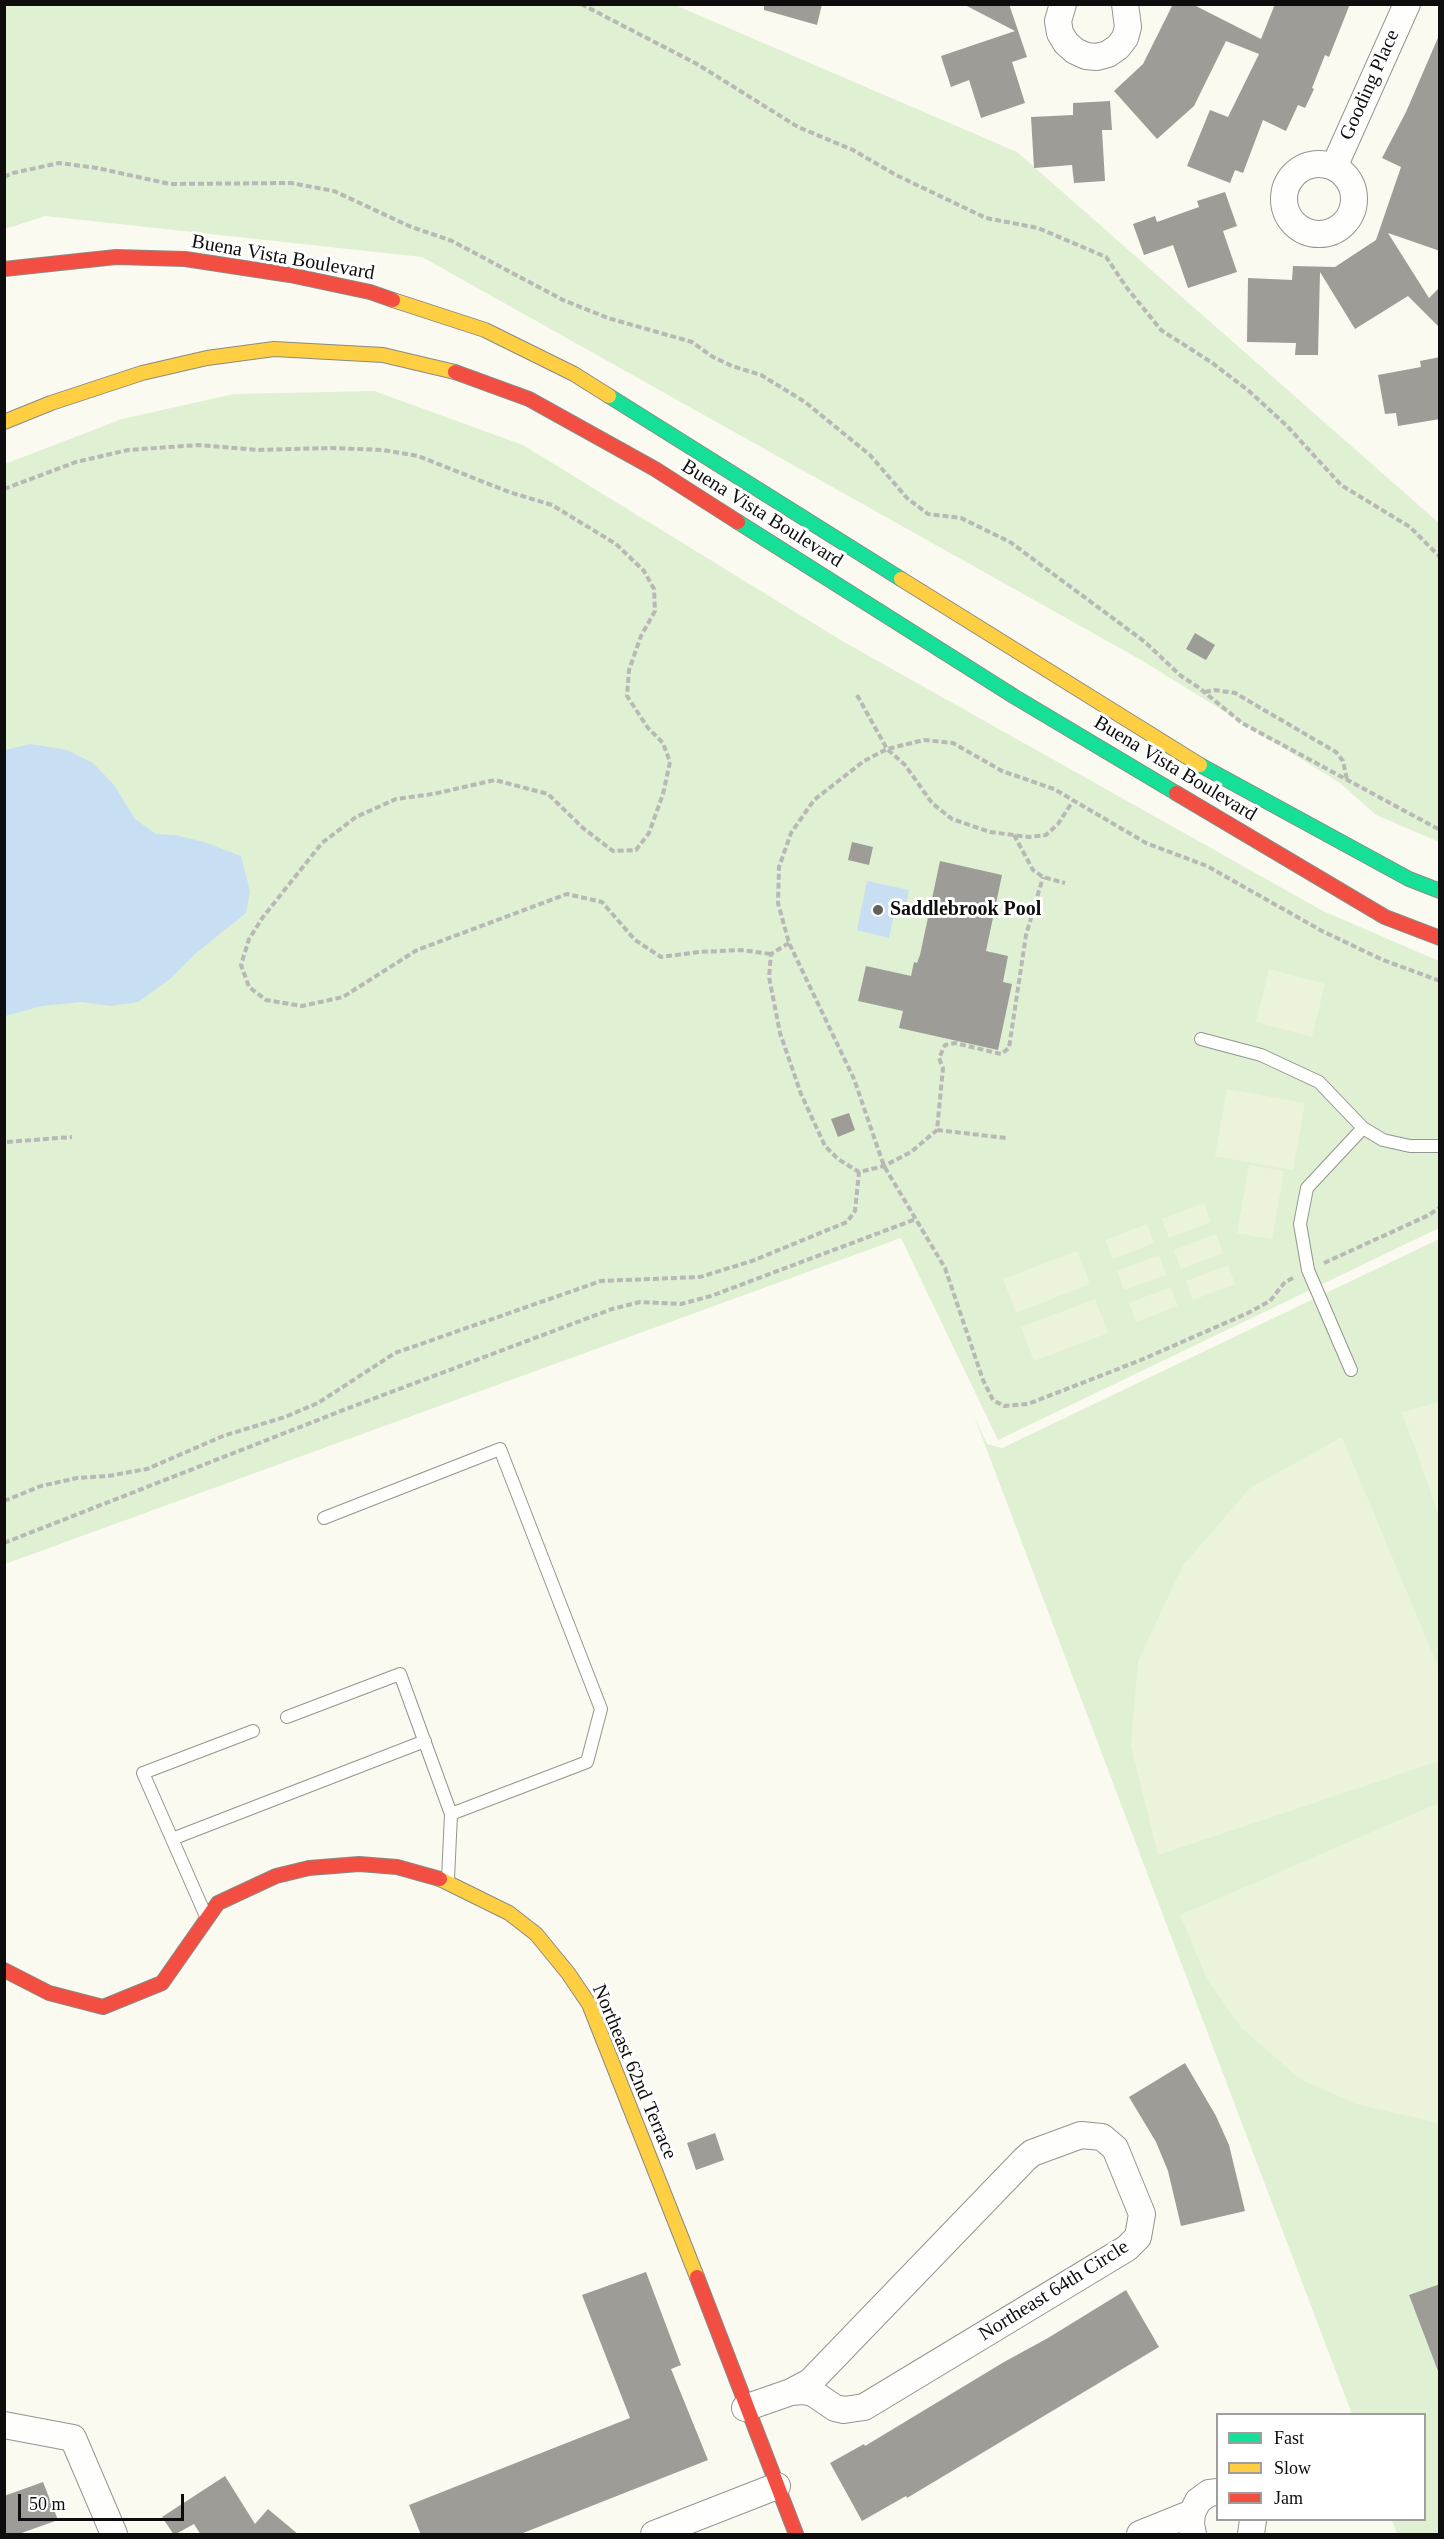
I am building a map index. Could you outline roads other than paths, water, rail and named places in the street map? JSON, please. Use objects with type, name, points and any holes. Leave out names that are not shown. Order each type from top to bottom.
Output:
[{"type":"main road","name":"Buena Vista Boulevard","points":[[4,269],[116,257],[185,259],[290,275],[370,292],[485,330],[574,374],[1214,774],[1409,879],[1440,891]]},
{"type":"main road","name":"Buena Vista Boulevard","points":[[4,422],[142,373],[207,358],[274,349],[383,355],[449,370],[519,395],[655,470],[1015,697],[1384,917],[1440,938]]},
{"type":"main road","name":"Northeast 62nd Terrace","points":[[4,1970],[49,1993],[103,2007],[162,1983],[219,1903],[276,1876],[309,1868],[359,1864],[397,1867],[448,1881],[509,1913],[536,1935],[568,1973],[589,2004],[616,2068],[796,2535]]},
{"type":"street","points":[[1063,4],[1058,21],[1060,33],[1066,44],[1086,56],[1097,57],[1108,54],[1125,38],[1128,27],[1125,4]]},
{"type":"street","name":"Gooding Place","points":[[1334,167],[1407,4]]},
{"type":"street","name":"Northeast 64th Circle","points":[[746,2408],[810,2382],[1032,2153],[1081,2135],[1102,2137],[1115,2148],[1142,2214],[1138,2237],[1127,2248],[864,2407],[844,2410],[835,2408],[813,2393],[790,2392]]},
{"type":"street","points":[[4,2425],[73,2438],[114,2535]]},
{"type":"street","points":[[654,2535],[777,2486]]},
{"type":"street","points":[[1140,2535],[1193,2524],[1198,2501],[1209,2493],[1216,2492]]},
{"type":"lane","points":[[1201,1039],[1261,1055],[1319,1082],[1364,1128],[1383,1140],[1410,1146],[1440,1146]]},
{"type":"lane","points":[[1351,1370],[1308,1270],[1300,1224],[1307,1188],[1364,1128]]},
{"type":"lane","points":[[324,1518],[500,1449],[600,1709],[587,1762],[451,1815]]},
{"type":"lane","points":[[287,1717],[400,1674],[451,1815],[448,1881]]},
{"type":"lane","points":[[207,1919],[143,1773],[253,1731]]},
{"type":"lane","points":[[172,1839],[424,1741]]},
{"type":"water","points":[[30,744],[67,750],[93,763],[114,785],[135,819],[156,834],[175,835],[204,842],[241,856],[250,891],[246,913],[196,953],[170,979],[138,1002],[111,1006],[82,1002],[42,1006],[5,1016],[5,750]]},
{"type":"water","name":"Saddlebrook Pool","points":[[867,881],[909,890],[905,911],[895,909],[889,938],[857,930]]},
{"type":"place","name":"Saddlebrook Pool","points":[[878,910]]}]
